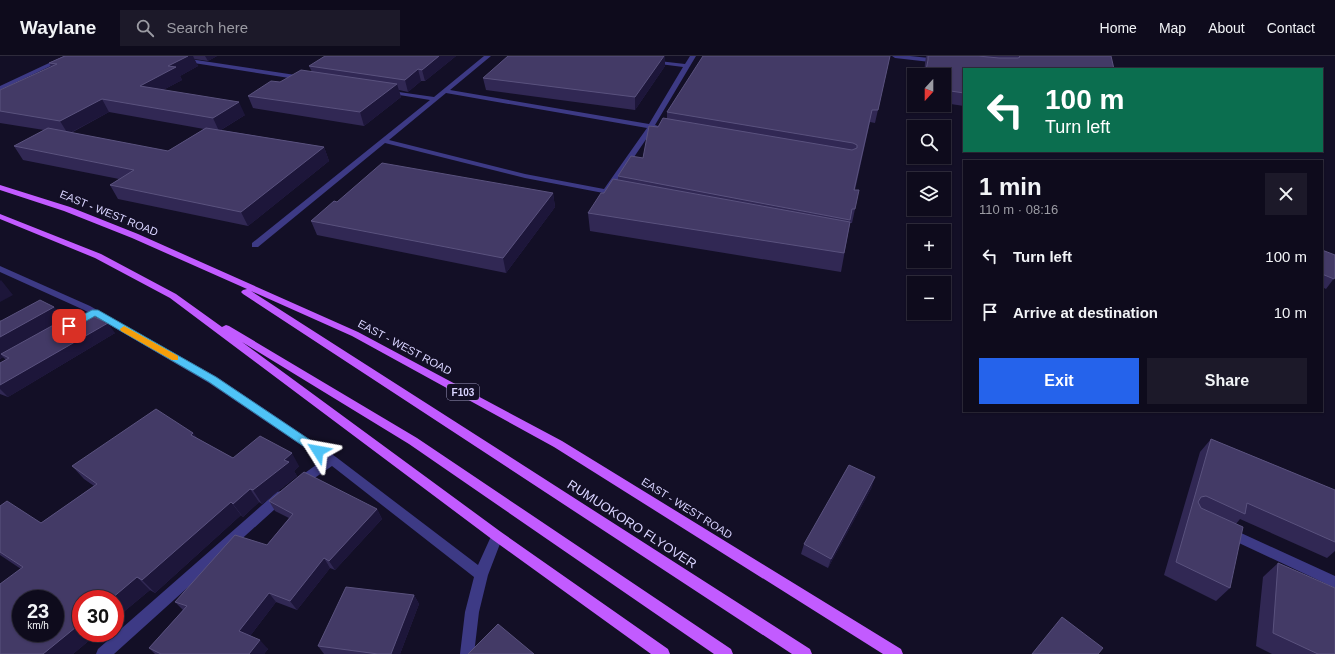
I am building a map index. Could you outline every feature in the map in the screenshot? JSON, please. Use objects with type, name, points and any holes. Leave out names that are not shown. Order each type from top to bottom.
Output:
[{"type":"main road","name":"EAST - WEST ROAD","points":[[0,187],[67,209],[135,236],[355,334],[558,444],[896,654]]},
{"type":"main road","points":[[0,216],[98,256],[173,296],[413,441],[726,654]]},
{"type":"main road","name":"RUMUOKORO FLYOVER","points":[[221,275],[805,654]]},
{"type":"main road","points":[[173,296],[497,536],[663,654]]},
{"type":"street","points":[[0,88],[69,56]]},
{"type":"street","points":[[255,245],[488,56]]},
{"type":"street","points":[[606,192],[651,126],[693,56]]},
{"type":"street","points":[[895,56],[949,62]]},
{"type":"street","points":[[177,60],[310,80]]},
{"type":"street","points":[[648,61],[687,66]]},
{"type":"street","points":[[381,90],[436,99]]},
{"type":"street","points":[[446,91],[666,129]]},
{"type":"street","points":[[384,141],[525,176],[622,196]]},
{"type":"street","points":[[0,269],[95,312],[213,380],[332,460],[481,575]]},
{"type":"street","points":[[81,320],[95,312]]},
{"type":"street","points":[[102,654],[280,498],[307,476],[332,460]]},
{"type":"street","points":[[1215,526],[1335,582]]},
{"type":"street","points":[[467,654],[472,612],[481,575],[497,536]]},
{"type":"building","points":[[65,56],[188,56],[168,66],[176,67],[140,86],[239,102],[213,118],[102,99],[60,121],[0,111],[0,90],[57,64],[49,63]]},
{"type":"building","points":[[325,56],[439,56],[422,70],[418,69],[405,80],[309,66]]},
{"type":"building","points":[[508,56],[664,56],[635,97],[483,78]]},
{"type":"building","points":[[703,56],[890,56],[878,110],[872,110],[854,190],[859,190],[855,209],[852,209],[850,220],[618,176],[631,156],[643,158],[649,126],[658,127],[663,118],[852,150],[857,148],[857,145],[853,143],[667,112]]},
{"type":"building","points":[[928,56],[1018,58],[1020,57],[1019,56],[1111,56],[1114,68],[963,68],[963,93],[951,91],[951,68],[926,68]]},
{"type":"building","points":[[301,70],[397,84],[360,112],[248,96],[271,81],[280,82]]},
{"type":"building","points":[[48,128],[168,151],[206,128],[324,147],[241,212],[110,185],[134,170],[14,146]]},
{"type":"building","points":[[382,163],[553,193],[503,258],[311,221],[334,201],[337,202]]},
{"type":"building","points":[[613,179],[850,222],[844,253],[588,213],[601,193],[604,193]]},
{"type":"building","points":[[1323,250],[1335,255],[1334,279],[1323,274]]},
{"type":"building","points":[[40,300],[54,307],[0,337],[0,321]]},
{"type":"building","points":[[85,313],[108,323],[0,385],[0,363],[9,358],[1,354],[68,317],[73,320]]},
{"type":"building","points":[[156,409],[193,433],[191,435],[233,458],[260,436],[292,453],[284,460],[289,462],[253,490],[250,489],[233,504],[231,502],[142,580],[137,577],[122,590],[72,590],[72,630],[64,637],[64,590],[12,590],[12,642],[58,642],[43,654],[0,654],[0,584],[23,567],[0,552],[0,506],[7,501],[41,523],[97,484],[72,466]]},
{"type":"building","points":[[1211,439],[1335,490],[1335,542],[1247,503],[1245,514],[1206,496],[1201,497],[1198,502],[1201,508],[1243,527],[1230,588],[1176,562]]},
{"type":"building","points":[[849,465],[875,477],[831,559],[804,544]]},
{"type":"building","points":[[304,472],[377,509],[329,561],[324,558],[290,601],[269,593],[239,631],[260,640],[249,654],[161,654],[149,648],[187,606],[175,602],[235,535],[267,545],[293,514],[269,501]]},
{"type":"building","points":[[1278,563],[1335,588],[1335,654],[1318,654],[1273,633]]},
{"type":"building","points":[[346,587],[414,595],[391,654],[378,654],[318,646]]},
{"type":"building","points":[[1062,617],[1103,648],[1098,654],[1032,654]]},
{"type":"building","points":[[498,624],[534,654],[468,654]]},
{"type":"slow traffic","points":[[124,329],[175,358]]},
{"type":"route","points":[[69,326],[95,312],[213,380],[318,451]]}]
